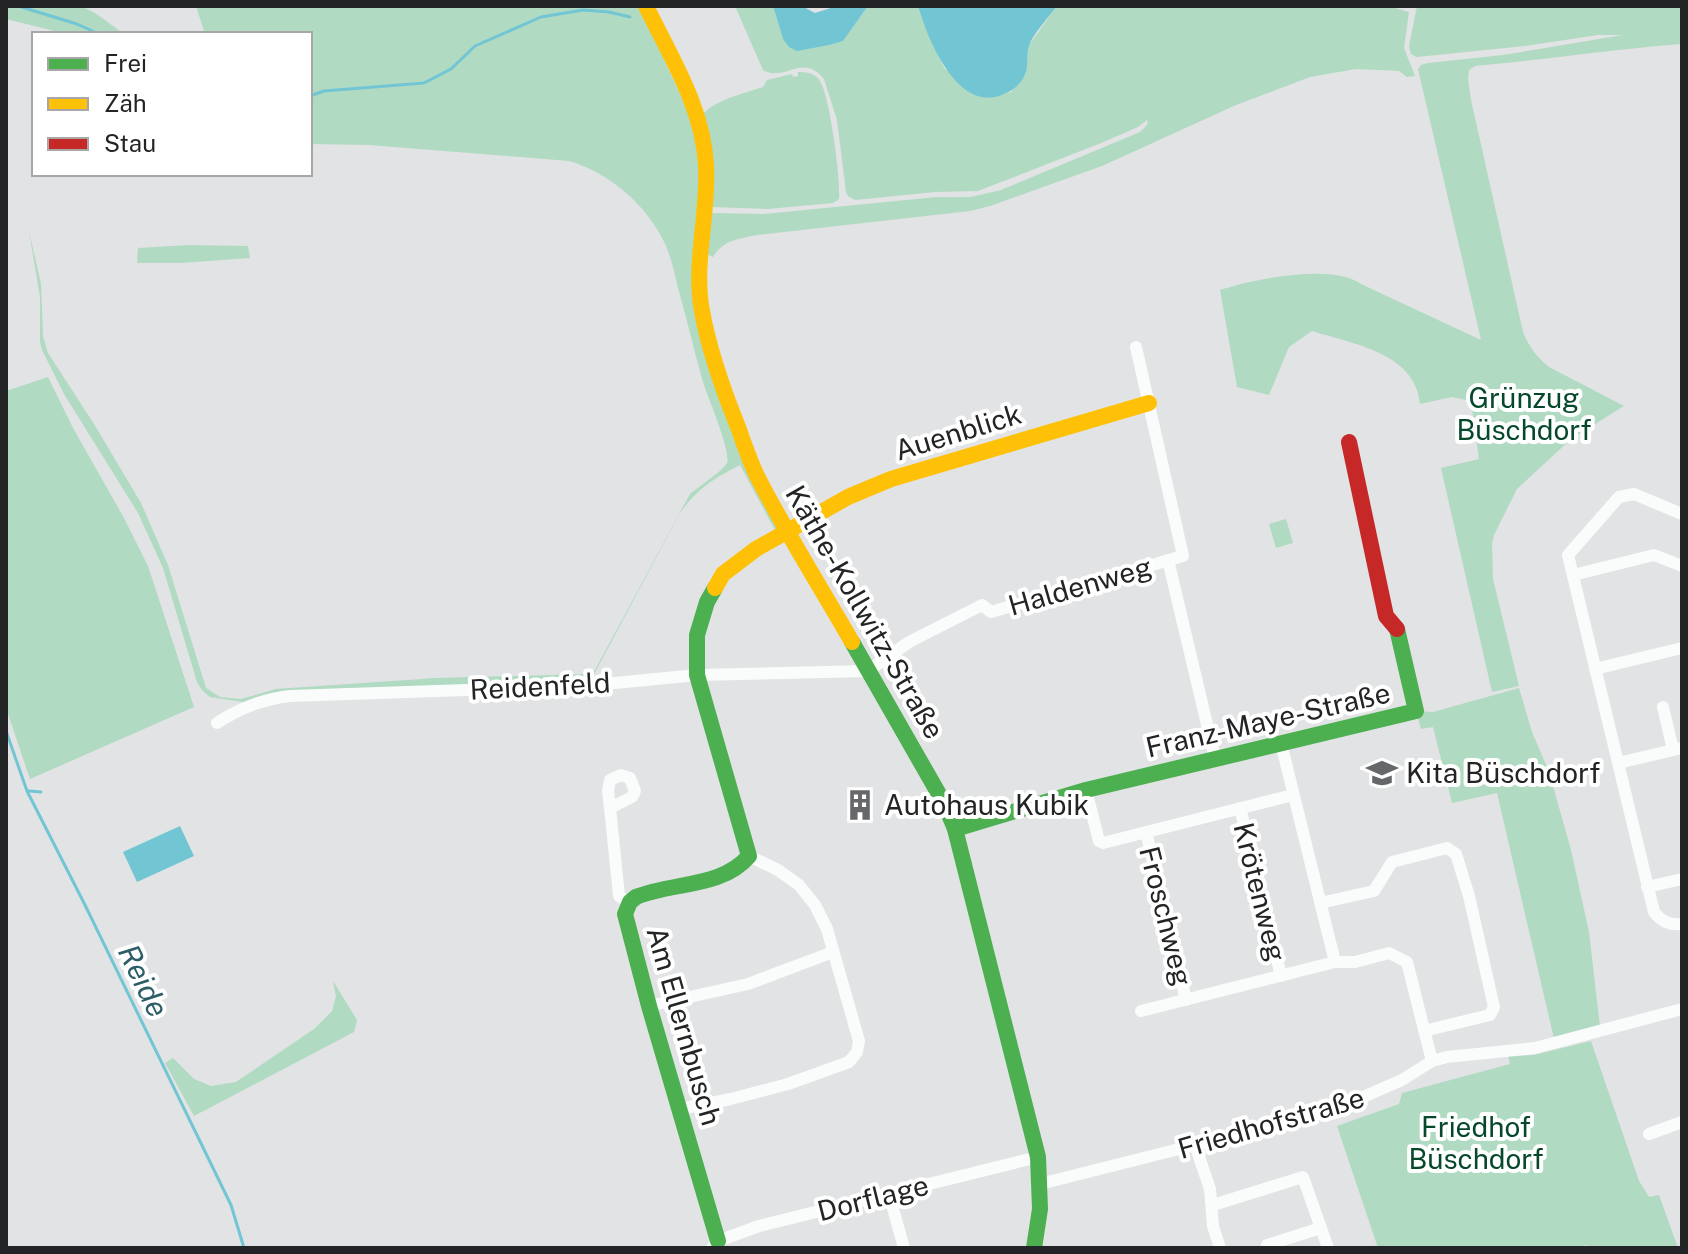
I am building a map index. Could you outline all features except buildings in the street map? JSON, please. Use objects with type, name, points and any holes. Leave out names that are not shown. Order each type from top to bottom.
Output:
[{"type":"street","name":"Käthe-Kollwitz-Straße","points":[[646,6],[690,100],[704,144],[707,165],[699,287],[710,343],[736,426],[757,476],[944,803],[955,829],[1038,1157],[1040,1209],[1034,1248]]},
{"type":"street","points":[[1136,347],[1183,556],[1168,560],[1215,758]]},
{"type":"street","name":"Auenblick","points":[[697,675],[697,635],[707,602],[723,574],[756,549],[848,497],[891,479],[1149,403]]},
{"type":"street","name":"Franz-Maye-Straße","points":[[955,829],[1086,790],[1416,711],[1397,628],[1386,616],[1349,442]]},
{"type":"street","points":[[1682,514],[1634,494],[1619,497],[1568,555],[1654,912],[1669,925],[1682,924]]},
{"type":"street","points":[[1573,575],[1654,555],[1682,566]]},
{"type":"street","name":"Haldenweg","points":[[868,671],[909,642],[982,605],[991,612],[1168,560]]},
{"type":"street","points":[[1595,669],[1682,648]]},
{"type":"street","name":"Reidenfeld","points":[[217,723],[253,703],[290,696],[584,686],[697,675],[868,671]]},
{"type":"street","points":[[680,1109],[788,1084],[849,1062],[857,1052],[859,1041],[827,929],[815,905],[799,885],[778,870],[749,856],[697,675]]},
{"type":"street","points":[[1618,763],[1678,749],[1663,707]]},
{"type":"street","points":[[1281,743],[1335,962]]},
{"type":"street","name":"Froschweg","points":[[1086,790],[1099,841],[1103,843],[1293,795]]},
{"type":"street","points":[[610,808],[619,896],[630,903]]},
{"type":"street","name":"Krötenweg","points":[[1240,808],[1281,976]]},
{"type":"street","name":"Froschweg","points":[[1146,832],[1186,1000]]},
{"type":"street","points":[[1320,903],[1374,891],[1392,862],[1447,848],[1456,854],[1469,896],[1494,1007],[1490,1015],[1424,1031]]},
{"type":"street","name":"Am Ellernbusch","points":[[715,1245],[625,914],[630,903],[639,895],[702,881],[737,869],[745,864],[749,856]]},
{"type":"street","points":[[1647,887],[1682,879]]},
{"type":"street","points":[[649,1006],[748,984],[833,952]]},
{"type":"street","name":"Froschweg","points":[[1141,1011],[1335,962],[1355,962],[1389,953],[1407,962],[1432,1061]]},
{"type":"street","name":"Friedhofstraße","points":[[1040,1184],[1195,1145],[1363,1097],[1402,1080],[1432,1061],[1555,1044],[1682,1009]]},
{"type":"street","points":[[1649,1134],[1682,1122]]},
{"type":"street","points":[[1195,1145],[1210,1189],[1213,1226],[1220,1248]]},
{"type":"street","name":"Dorflage","points":[[715,1245],[759,1226],[1038,1157]]},
{"type":"street","points":[[1213,1205],[1303,1177],[1328,1248]]},
{"type":"street","points":[[889,1194],[904,1248]]},
{"type":"street","points":[[1264,1247],[1321,1228]]},
{"type":"green space","points":[[6,6],[81,6],[121,32],[59,32],[6,19]]},
{"type":"green space","points":[[196,6],[639,6],[688,111],[699,151],[701,185],[694,297],[777,525],[776,532],[740,465],[707,485],[680,513],[591,680],[316,690],[243,702],[210,697],[197,682],[163,568],[138,513],[64,394],[42,350],[40,297],[29,231],[41,284],[43,336],[48,353],[141,503],[168,565],[206,688],[220,697],[241,699],[276,689],[436,678],[591,674],[690,494],[725,466],[727,457],[667,248],[644,211],[610,180],[569,161],[369,145],[312,144],[312,32],[204,32]]},
{"type":"green space","points":[[735,6],[773,6],[783,39],[843,41],[868,6],[918,6],[944,68],[986,98],[1011,92],[1025,76],[1029,45],[1057,6],[1388,6],[1409,12],[1404,48],[1415,76],[1407,77],[1399,71],[1356,69],[1310,77],[1236,105],[1102,166],[990,206],[970,211],[757,235],[726,244],[713,257],[705,253],[703,114],[723,101],[763,87],[767,80],[792,74],[793,77],[798,76],[798,72],[813,75],[820,81],[834,139],[839,199],[833,203],[768,209],[712,207],[712,213],[764,214],[937,197],[971,197],[1001,190],[1140,132],[1148,124],[1147,120],[1101,143],[978,191],[855,200],[846,192],[837,120],[824,79],[808,68],[779,73],[763,70]]},
{"type":"green space","name":"Grünzug Büschdorf","points":[[1417,6],[1682,6],[1682,44],[1475,66],[1469,70],[1471,100],[1525,337],[1549,367],[1624,406],[1571,439],[1517,489],[1494,535],[1493,579],[1519,686],[1492,692],[1441,468],[1479,459],[1471,401],[1452,397],[1420,404],[1416,387],[1395,362],[1363,346],[1312,331],[1289,347],[1269,395],[1237,387],[1220,290],[1292,275],[1348,278],[1481,340],[1418,69],[1428,63],[1503,55],[1623,35],[1598,35],[1417,57],[1411,54],[1409,46]]},
{"type":"green space","points":[[248,246],[250,258],[137,263],[138,248]]},
{"type":"green space","points":[[48,377],[148,566],[194,707],[30,779],[6,708],[6,391]]},
{"type":"green space","points":[[1286,519],[1293,543],[1276,548],[1269,524]]},
{"type":"green space","points":[[1519,688],[1532,732],[1549,772],[1571,850],[1589,932],[1600,1027],[1555,1043],[1497,793],[1452,803],[1433,727],[1421,729],[1416,711],[1433,712]]},
{"type":"green space","points":[[333,981],[357,1020],[354,1032],[194,1116],[165,1063],[173,1058],[194,1079],[211,1086],[236,1082],[314,1029],[332,1011],[336,996]]},
{"type":"green space","name":"Friedhof Büschdorf","points":[[1591,1041],[1639,1181],[1649,1197],[1659,1195],[1678,1248],[1589,1248],[1587,1245],[1577,1248],[1378,1248],[1337,1126],[1399,1104],[1402,1093],[1510,1064],[1508,1056],[1534,1055]]},
{"type":"water","points":[[773,6],[802,6],[815,13],[837,6],[868,6],[843,41],[797,51],[783,39]]},
{"type":"water","points":[[918,6],[1057,6],[1031,41],[1022,81],[1004,94],[980,97],[967,91],[944,66]]},
{"type":"water","points":[[180,826],[194,856],[137,882],[123,852]]},
{"type":"waterway","points":[[18,6],[95,32]]},
{"type":"waterway","points":[[312,95],[324,91],[424,83],[451,69],[475,46],[541,17],[583,10],[630,17]]},
{"type":"waterway","name":"Reide","points":[[6,731],[27,791],[231,1205],[244,1248]]},
{"type":"waterway","points":[[29,791],[41,792]]},
{"type":"traffic: fast","points":[[715,588],[707,602],[697,635],[697,675],[749,856],[725,874],[636,897],[625,914],[718,1241]]},
{"type":"traffic: fast","points":[[955,829],[1086,790],[1416,711],[1397,629]]},
{"type":"traffic: fast","points":[[852,642],[944,803],[955,829],[1038,1157],[1040,1209],[1034,1248]]},
{"type":"traffic: slow","points":[[646,6],[684,82],[704,144],[706,183],[700,293],[717,370],[758,478],[852,642]]},
{"type":"traffic: slow","points":[[715,588],[723,574],[756,549],[848,497],[891,479],[1149,403]]},
{"type":"traffic: jam","points":[[1349,442],[1386,616],[1397,629]]},
{"type":"place","name":"Kita Büschdorf","points":[[1382,773]]},
{"type":"place","name":"Autohaus Kubik","points":[[860,805]]}]
